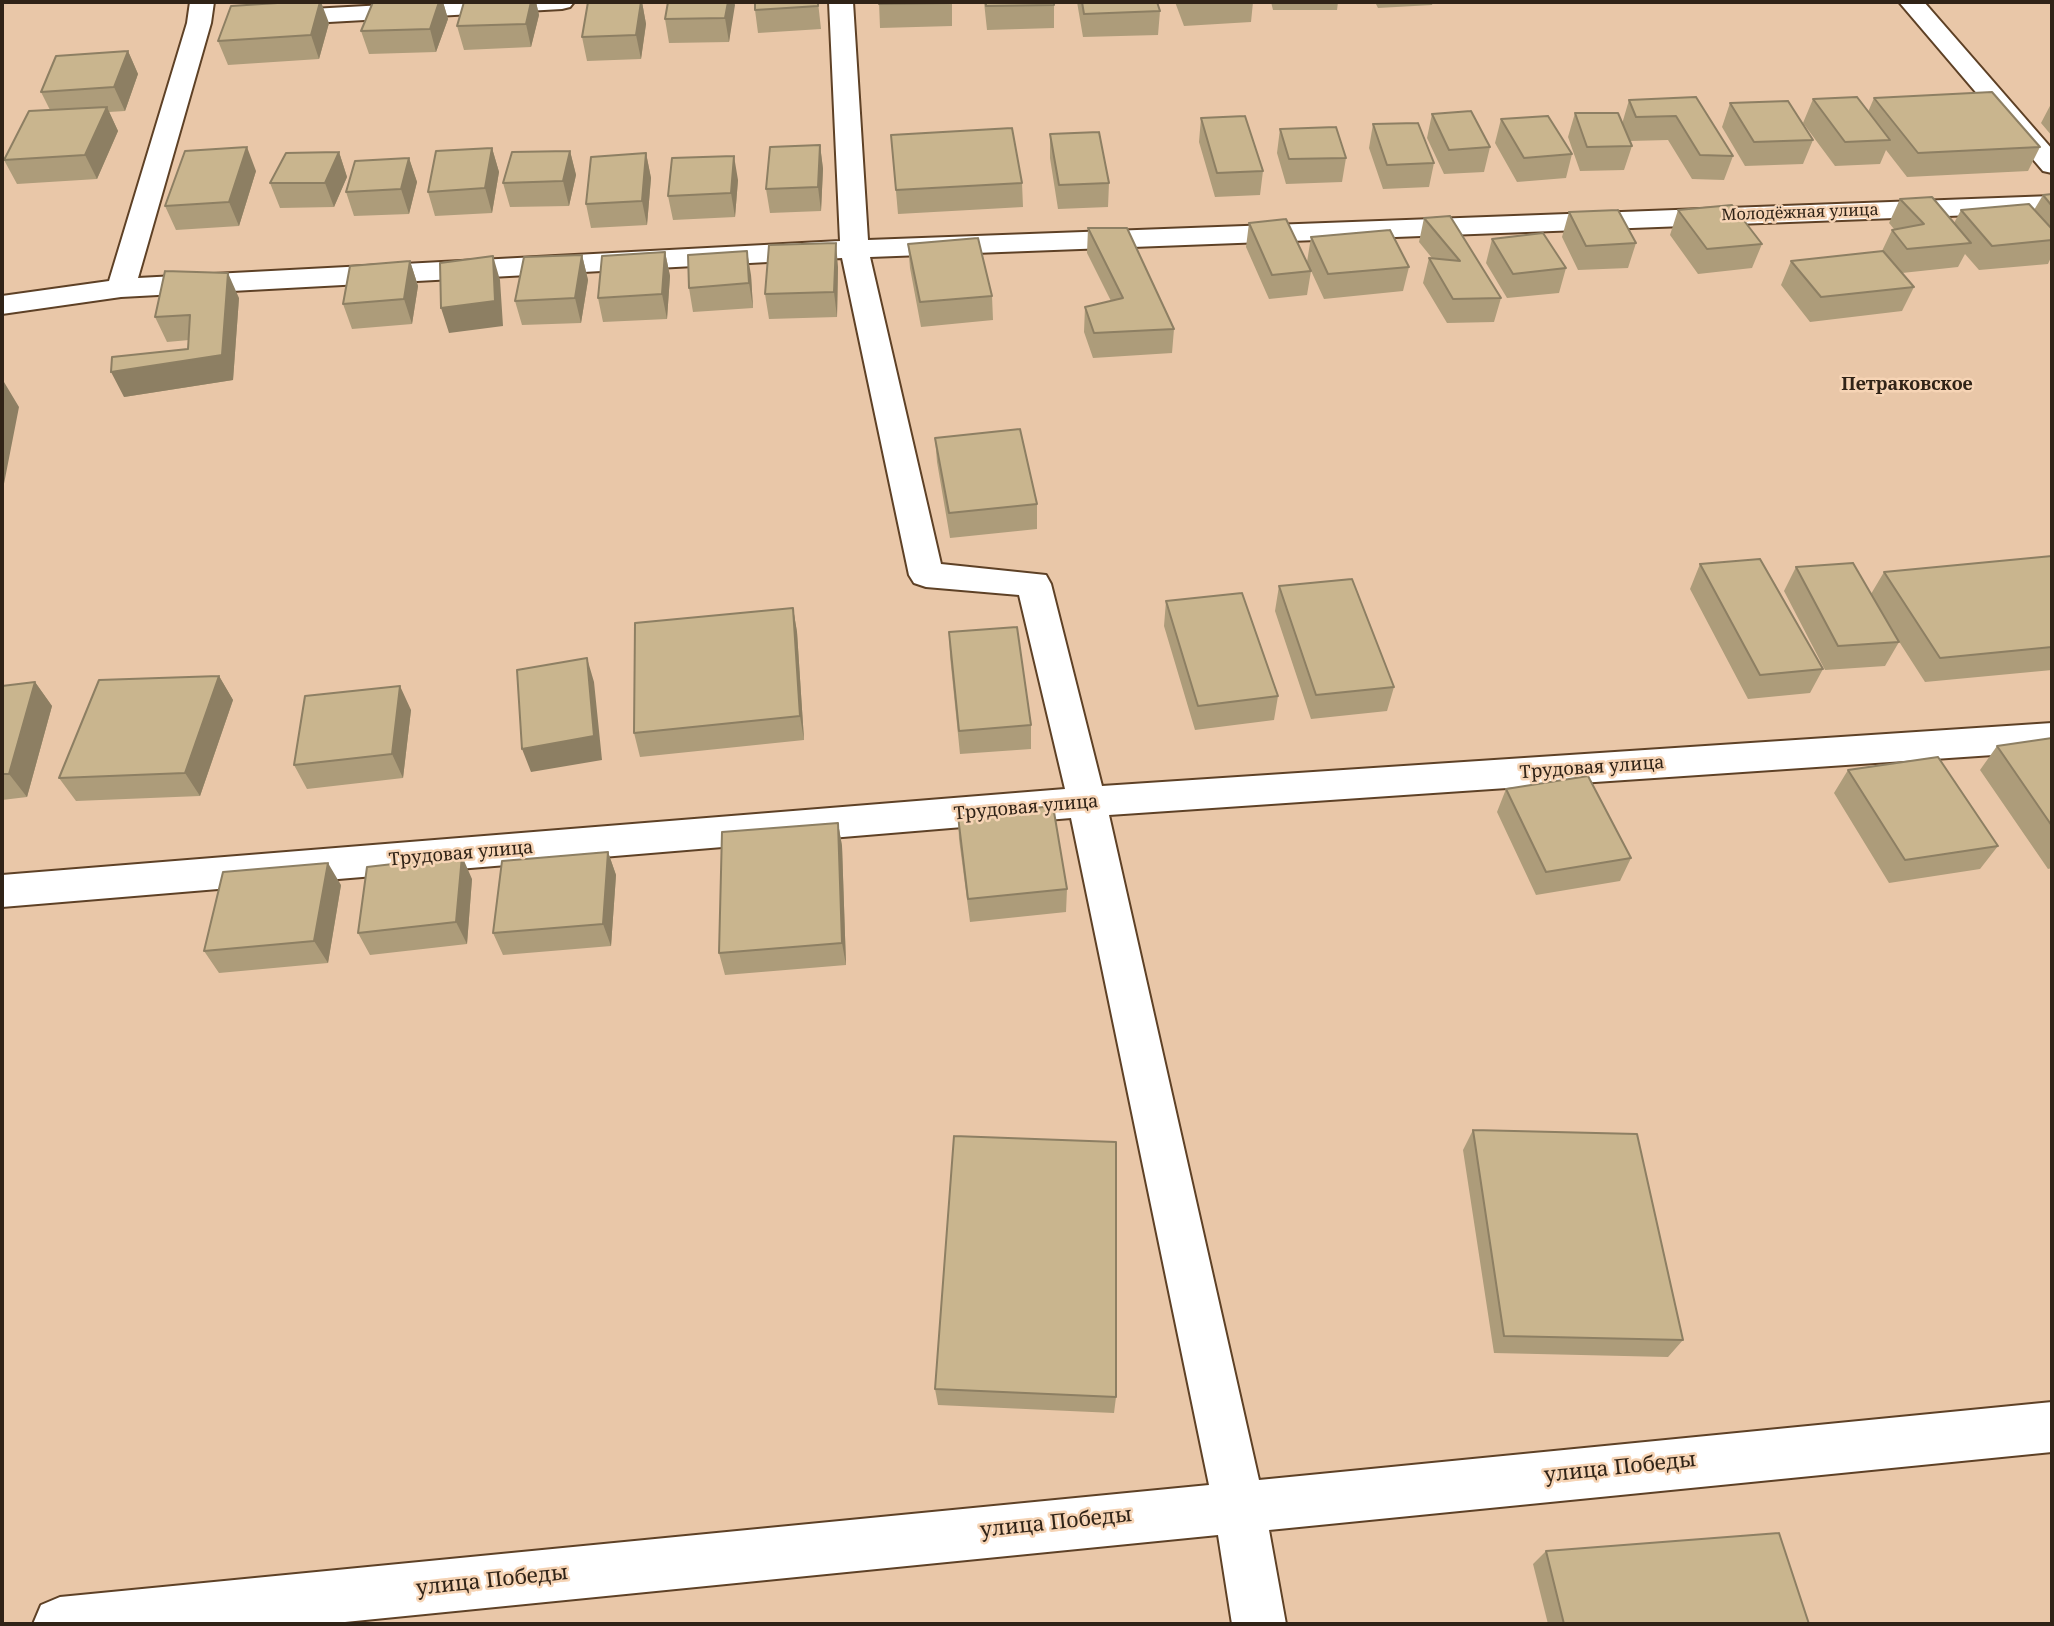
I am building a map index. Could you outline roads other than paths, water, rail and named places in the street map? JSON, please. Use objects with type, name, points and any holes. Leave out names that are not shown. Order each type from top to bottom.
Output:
[{"type":"street","points":[[255,20],[562,2]]},
{"type":"street","points":[[841,2],[854,249],[926,575],[1034,584],[1087,802],[1239,1505],[1259,1624]]},
{"type":"street","points":[[1911,2],[2052,165]]},
{"type":"street","points":[[121,288],[201,12],[227,21]]},
{"type":"street","name":"Молодёжная улица","points":[[2,305],[121,288],[854,249],[2052,204]]},
{"type":"street","name":"Трудовая улица","points":[[2,891],[1087,802],[2052,737]]},
{"type":"street","name":"улица Победы","points":[[60,1624],[2052,1426]]},
{"type":"district","name":"Петраковское","points":[[1907,385]]}]
